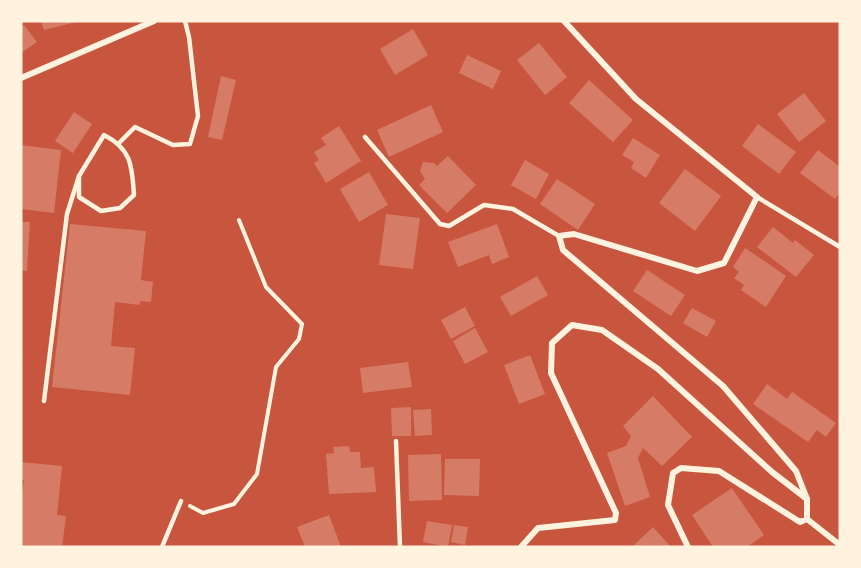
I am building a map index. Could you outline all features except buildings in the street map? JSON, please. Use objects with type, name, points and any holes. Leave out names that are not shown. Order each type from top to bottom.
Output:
[{"type":"street","points":[[21,78],[154,21]]},
{"type":"street","points":[[564,21],[636,99],[757,197],[724,263],[697,271],[574,234],[559,236],[563,250],[723,386],[795,471],[807,499],[807,519]]},
{"type":"street","points":[[521,547],[538,528],[615,520],[616,513],[551,374],[552,343],[572,325],[602,330],[658,369],[772,472],[807,499]]},
{"type":"street","points":[[688,547],[668,504],[674,473],[681,468],[719,471],[800,522],[807,519]]},
{"type":"street","points":[[807,519],[840,544]]},
{"type":"lane","points":[[119,143],[135,127],[173,145],[190,144],[198,116],[185,21]]},
{"type":"lane","points":[[44,401],[67,214],[79,176],[104,135],[119,143],[132,165],[134,195],[120,208],[101,211],[79,197],[79,176]]},
{"type":"lane","points":[[364,137],[440,224],[449,226],[484,206],[513,209],[559,236]]},
{"type":"lane","points":[[757,197],[840,247]]},
{"type":"lane","points":[[396,441],[400,547]]},
{"type":"lane","points":[[162,547],[181,501]]},
{"type":"path","points":[[181,501],[203,513],[234,504],[257,474],[276,367],[299,339],[302,324],[266,287],[239,219]]}]
